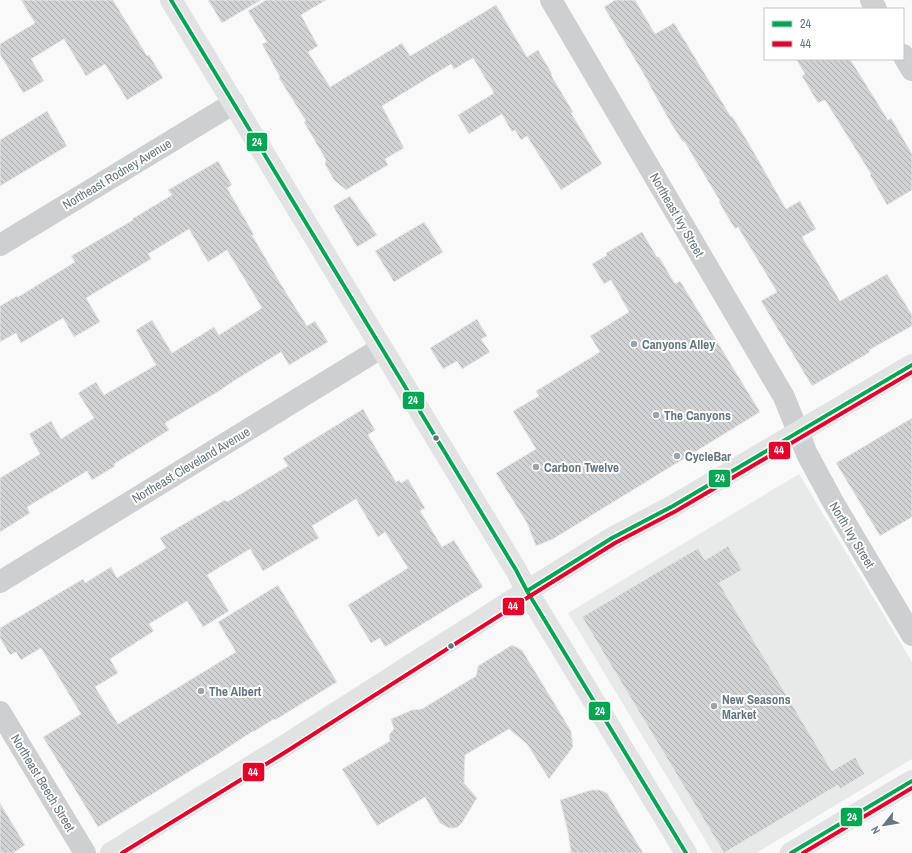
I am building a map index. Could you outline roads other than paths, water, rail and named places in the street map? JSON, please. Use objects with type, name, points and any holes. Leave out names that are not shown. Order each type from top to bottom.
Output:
[{"type":"main road","points":[[171,0],[686,853]]},
{"type":"main road","points":[[111,853],[281,748],[612,538],[673,506],[912,365]]},
{"type":"main road","points":[[791,853],[912,782]]},
{"type":"street","name":"Northeast Ivy Street","points":[[551,0],[784,397],[798,432]]},
{"type":"street","points":[[904,57],[912,70]]},
{"type":"street","name":"Northeast Rodney Avenue","points":[[0,245],[234,103]]},
{"type":"street","name":"Northeast Cleveland Avenue","points":[[0,582],[381,348]]},
{"type":"street","name":"North Ivy Street","points":[[798,432],[807,454],[833,502],[912,635]]},
{"type":"street","name":"Northeast Beech Street","points":[[0,712],[85,853]]},
{"type":"place","name":"Canyons Alley","points":[[634,344]]},
{"type":"place","name":"The Canyons","points":[[656,415]]},
{"type":"place","name":"CycleBar","points":[[677,456]]},
{"type":"place","name":"Carbon Twelve","points":[[536,467]]},
{"type":"place","name":"The Albert","points":[[201,691]]},
{"type":"place","name":"New Seasons Market","points":[[714,706]]}]
